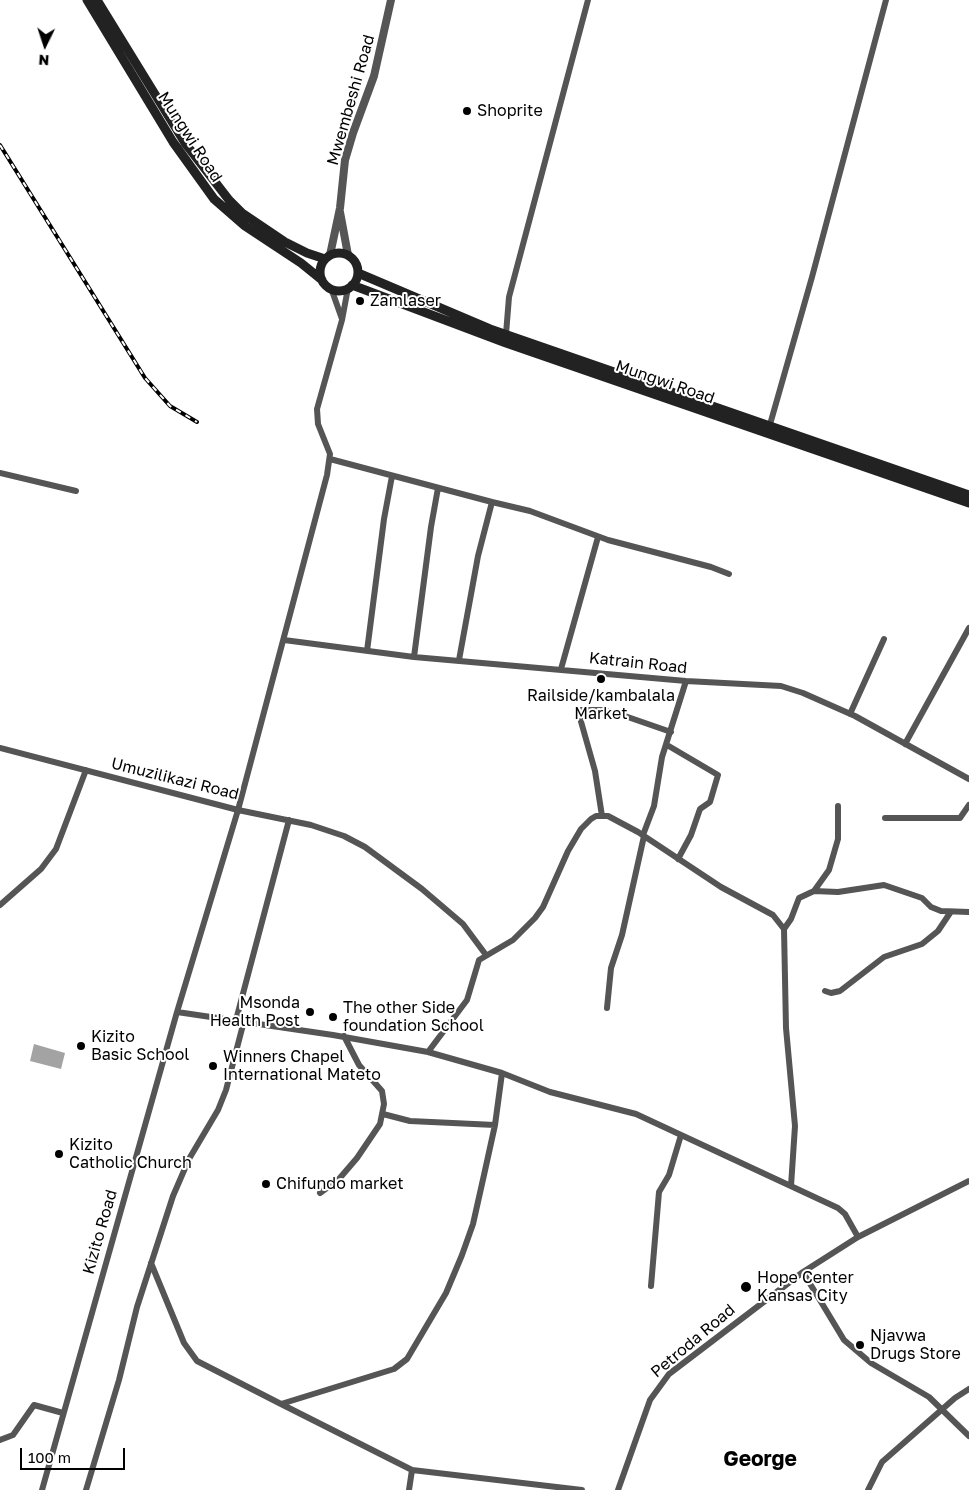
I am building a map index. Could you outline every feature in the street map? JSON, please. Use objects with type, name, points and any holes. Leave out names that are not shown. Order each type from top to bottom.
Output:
[{"type":"main road","name":"Mungwi Road","points":[[87,0],[118,42],[194,157],[229,200],[242,213],[285,242],[307,253],[328,257]]},
{"type":"main road","name":"Mungwi Road","points":[[97,0],[173,142],[214,199],[245,226],[301,263],[322,280]]},
{"type":"main road","points":[[339,253],[348,255],[356,263],[358,274],[350,287],[331,288],[322,280],[320,272],[328,257],[339,253]]},
{"type":"main road","name":"Mungwi Road","points":[[358,274],[506,334],[969,502]]},
{"type":"main road","name":"Mungwi Road","points":[[350,287],[506,343],[969,495]]},
{"type":"street","name":"Mwembeshi Road","points":[[340,208],[345,160],[352,133],[374,76],[391,0]]},
{"type":"street","points":[[506,334],[508,297],[588,0]]},
{"type":"street","points":[[768,429],[886,0]]},
{"type":"street","points":[[340,208],[348,255]]},
{"type":"street","points":[[328,257],[340,208]]},
{"type":"street","points":[[350,287],[317,409],[318,424],[328,446],[330,459],[530,511],[598,537],[711,567],[729,574]]},
{"type":"street","points":[[331,288],[342,320]]},
{"type":"street","name":"Kizito Road","points":[[42,1490],[177,1012],[238,810],[330,459]]},
{"type":"street","points":[[0,473],[76,491]]},
{"type":"street","points":[[367,651],[384,519],[392,476]]},
{"type":"street","points":[[414,656],[438,488]]},
{"type":"street","points":[[459,660],[478,556],[492,502]]},
{"type":"street","points":[[561,669],[598,537]]},
{"type":"street","points":[[905,744],[969,628]]},
{"type":"street","name":"Katrain Road","points":[[284,640],[414,656],[686,681],[781,686],[811,696],[850,714],[969,779]]},
{"type":"street","points":[[850,714],[884,640]]},
{"type":"street","points":[[608,1008],[611,968],[622,935],[644,836],[654,806],[661,765],[686,681]]},
{"type":"street","points":[[602,816],[595,771],[580,718],[582,710],[602,710],[671,732]]},
{"type":"street","points":[[667,745],[718,775],[710,802],[698,813],[691,835],[678,859]]},
{"type":"street","name":"Umuzilikazi Road","points":[[0,748],[238,810],[289,820],[344,836],[365,847],[422,889],[462,924],[486,955]]},
{"type":"street","points":[[0,905],[41,868],[56,849],[86,770]]},
{"type":"street","points":[[885,818],[960,818],[969,804]]},
{"type":"street","points":[[814,891],[829,870],[838,839],[838,806]]},
{"type":"street","points":[[428,1052],[467,1000],[476,964],[486,955],[513,940],[543,908],[568,851],[581,830],[591,819],[608,816],[644,836],[678,859],[773,915],[784,929]]},
{"type":"street","points":[[236,1020],[289,820]]},
{"type":"street","points":[[791,1186],[795,1126],[786,1028],[784,929],[791,919],[799,898],[814,891],[838,892],[884,886],[922,898],[936,910],[950,913],[969,912]]},
{"type":"street","points":[[824,991],[831,993],[840,991],[884,957],[922,944],[938,931],[950,913]]},
{"type":"street","points":[[177,1012],[344,1036],[428,1052],[502,1073],[550,1092],[636,1114],[838,1208],[845,1214],[858,1237]]},
{"type":"street","points":[[86,1490],[151,1263],[180,1177],[218,1110],[226,1090],[244,1022]]},
{"type":"street","points":[[320,1193],[339,1179],[357,1158],[380,1124],[383,1114],[382,1091],[358,1065],[344,1036]]},
{"type":"street","points":[[280,1404],[394,1369],[407,1359],[446,1293],[473,1224],[495,1125],[502,1073]]},
{"type":"street","points":[[383,1114],[410,1121],[495,1125]]},
{"type":"street","points":[[651,1286],[659,1192],[668,1175],[681,1135]]},
{"type":"street","name":"Petroda Road","points":[[618,1490],[646,1408],[662,1382],[803,1272],[858,1237],[969,1182]]},
{"type":"street","points":[[151,1263],[184,1343],[197,1361],[412,1470],[582,1490]]},
{"type":"street","points":[[803,1272],[844,1340],[871,1363],[909,1383],[944,1409],[969,1436]]},
{"type":"street","points":[[868,1490],[882,1462],[969,1389]]},
{"type":"street","points":[[0,1440],[13,1435],[34,1405],[64,1413]]},
{"type":"street","points":[[409,1490],[412,1470]]},
{"type":"shaded area","points":[[34,1044],[65,1053],[61,1069],[30,1061]]},
{"type":"railway","points":[[0,145],[145,378],[170,406],[197,422]]},
{"type":"place","name":"Shoprite","points":[[467,111]]},
{"type":"place","name":"Zamlaser","points":[[360,301]]},
{"type":"place","name":"Railside/kambalala Market","points":[[601,679]]},
{"type":"place","name":"Msonda Health Post","points":[[310,1012]]},
{"type":"place","name":"The other Side foundation School","points":[[333,1017]]},
{"type":"place","name":"Kizito Basic School","points":[[81,1046]]},
{"type":"place","name":"Winners Chapel International Mateto","points":[[213,1066]]},
{"type":"place","name":"Kizito Catholic Church","points":[[59,1154]]},
{"type":"place","name":"Chifundo market","points":[[266,1184]]},
{"type":"place","name":"Hope Center Kansas City","points":[[746,1287]]},
{"type":"place","name":"Njavwa Drugs Store","points":[[860,1345]]},
{"type":"district","name":"George","points":[[760,1459]]}]
